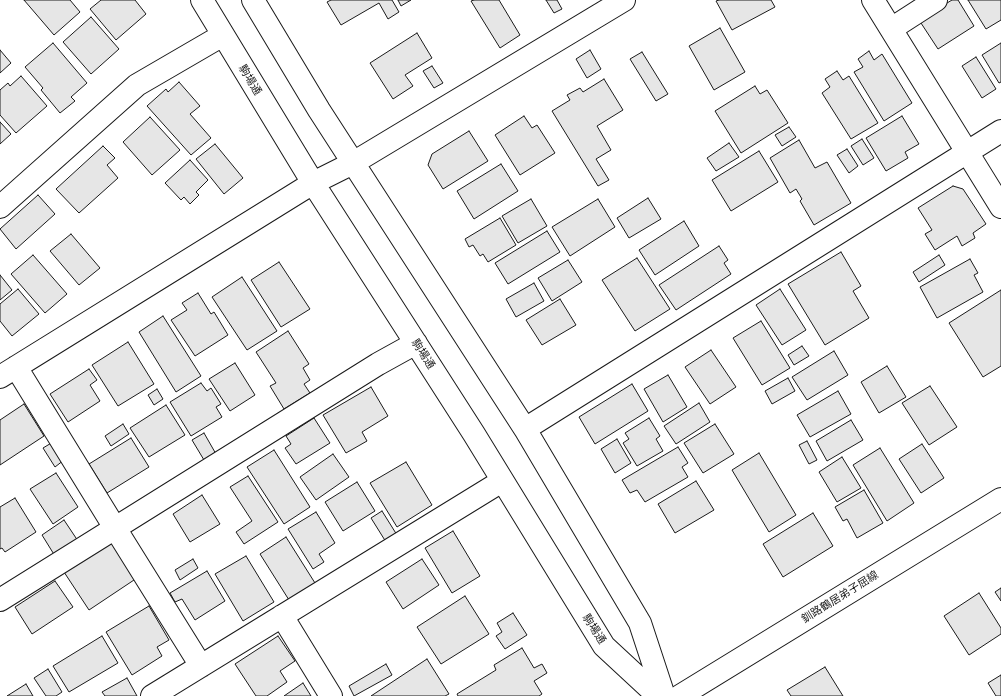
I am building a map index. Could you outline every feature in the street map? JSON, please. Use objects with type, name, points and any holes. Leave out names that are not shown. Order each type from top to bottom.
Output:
[{"type":"street","name":"駒場通","points":[[202,0],[313,183],[474,434],[604,646],[658,696]]},
{"type":"street","points":[[253,0],[319,110],[525,430],[640,623],[664,696]]},
{"type":"street","points":[[201,666],[115,528],[8,372],[313,183],[353,163],[624,0]]},
{"type":"street","points":[[873,0],[1001,207]]},
{"type":"street","points":[[891,29],[936,0]]},
{"type":"street","points":[[0,207],[137,85],[223,35]]},
{"type":"street","points":[[525,430],[1001,131]]},
{"type":"street","points":[[0,600],[378,364],[416,343]]},
{"type":"street","points":[[152,696],[502,481]]},
{"type":"street","name":"釧路鶴居弟子屈線","points":[[680,696],[1001,499]]},
{"type":"street","points":[[282,616],[331,696]]},
{"type":"building","points":[[24,0],[70,0],[80,12],[54,35]]},
{"type":"building","points":[[101,0],[135,0],[146,14],[116,40],[90,9]]},
{"type":"building","points":[[331,0],[392,0],[399,12],[388,19],[379,3],[341,25],[327,2]]},
{"type":"building","points":[[398,0],[411,0],[401,6]]},
{"type":"building","points":[[499,0],[520,35],[500,48],[471,1]]},
{"type":"building","points":[[546,0],[557,0],[562,9],[554,13]]},
{"type":"building","points":[[771,0],[775,7],[732,30],[716,1]]},
{"type":"building","points":[[952,0],[958,0],[974,26],[938,49],[919,20]]},
{"type":"building","points":[[968,0],[1001,0],[1001,20],[986,29]]},
{"type":"building","points":[[91,17],[119,49],[91,74],[63,42]]},
{"type":"building","points":[[720,28],[745,72],[714,90],[689,46]]},
{"type":"building","points":[[417,33],[432,58],[405,75],[413,86],[393,99],[370,63]]},
{"type":"building","points":[[53,43],[87,83],[71,97],[75,101],[60,113],[41,90],[43,88],[25,67]]},
{"type":"building","points":[[1001,43],[1001,82],[999,83],[982,55]]},
{"type":"building","points":[[0,50],[11,63],[0,73]]},
{"type":"building","points":[[590,50],[601,69],[587,78],[576,59]]},
{"type":"building","points":[[869,51],[874,60],[882,54],[912,103],[884,121],[854,72],[863,67],[858,59]]},
{"type":"building","points":[[642,52],[668,94],[656,101],[630,59]]},
{"type":"building","points":[[976,57],[996,89],[982,98],[962,66]]},
{"type":"building","points":[[432,66],[443,83],[434,88],[423,71]]},
{"type":"building","points":[[837,71],[843,80],[849,76],[878,123],[851,139],[822,93],[830,87],[825,79]]},
{"type":"building","points":[[21,76],[47,106],[16,133],[0,115],[0,90],[8,83],[10,86]]},
{"type":"building","points":[[604,79],[623,110],[597,126],[611,150],[596,159],[609,180],[598,186],[552,111],[570,100],[567,95],[580,88],[583,92]]},
{"type":"building","points":[[179,82],[200,106],[190,114],[211,138],[191,155],[147,106],[166,89],[168,92]]},
{"type":"building","points":[[755,86],[760,94],[767,90],[788,123],[741,153],[715,111]]},
{"type":"building","points":[[524,116],[532,128],[537,125],[555,153],[520,175],[495,135]]},
{"type":"building","points":[[902,116],[919,144],[905,152],[908,158],[886,171],[866,138]]},
{"type":"building","points":[[150,117],[180,150],[152,175],[123,142]]},
{"type":"building","points":[[0,122],[11,134],[0,144]]},
{"type":"building","points":[[789,127],[796,137],[782,146],[775,135]]},
{"type":"building","points":[[469,131],[488,161],[443,189],[428,165],[432,154]]},
{"type":"building","points":[[862,139],[874,158],[863,165],[851,146]]},
{"type":"building","points":[[799,140],[815,168],[827,162],[851,203],[814,225],[800,201],[802,199],[796,189],[790,193],[770,158]]},
{"type":"building","points":[[729,143],[739,157],[716,171],[707,158]]},
{"type":"building","points":[[215,144],[243,178],[224,194],[196,159]]},
{"type":"building","points":[[103,146],[115,158],[107,165],[118,178],[79,213],[56,189]]},
{"type":"building","points":[[847,149],[858,166],[849,173],[837,155]]},
{"type":"building","points":[[759,151],[778,182],[731,211],[712,180]]},
{"type":"building","points":[[190,160],[208,180],[196,192],[199,195],[190,204],[184,197],[181,200],[165,183]]},
{"type":"building","points":[[501,164],[518,191],[474,219],[457,191]]},
{"type":"building","points":[[953,186],[963,189],[986,224],[973,233],[975,238],[962,246],[957,236],[935,250],[925,234],[932,230],[918,208]]},
{"type":"building","points":[[38,195],[55,214],[16,249],[0,229]]},
{"type":"building","points":[[648,198],[661,219],[629,238],[617,218]]},
{"type":"building","points":[[531,199],[547,226],[518,243],[502,216]]},
{"type":"building","points":[[598,199],[615,227],[570,256],[552,227]]},
{"type":"building","points":[[500,218],[516,245],[488,262],[483,254],[480,256],[473,245],[469,247],[465,239]]},
{"type":"building","points":[[684,221],[699,246],[655,275],[639,250]]},
{"type":"building","points":[[547,231],[560,252],[508,284],[495,263]]},
{"type":"building","points":[[71,234],[100,268],[79,285],[50,251]]},
{"type":"building","points":[[719,246],[728,260],[724,263],[731,274],[676,310],[659,285]]},
{"type":"building","points":[[841,252],[861,286],[853,291],[869,318],[825,345],[788,284]]},
{"type":"building","points":[[33,255],[67,294],[45,313],[11,274]]},
{"type":"building","points":[[939,255],[945,265],[919,282],[913,272]]},
{"type":"building","points":[[637,258],[670,309],[635,331],[602,280]]},
{"type":"building","points":[[970,259],[978,273],[974,275],[983,292],[937,318],[920,287]]},
{"type":"building","points":[[568,260],[582,282],[552,301],[538,278]]},
{"type":"building","points":[[279,262],[310,309],[281,327],[251,280]]},
{"type":"building","points":[[0,275],[12,290],[0,300]]},
{"type":"building","points":[[242,277],[277,331],[247,350],[212,297]]},
{"type":"building","points":[[534,283],[544,301],[516,317],[506,299]]},
{"type":"building","points":[[18,289],[39,314],[12,336],[0,321],[0,304]]},
{"type":"building","points":[[780,289],[806,330],[782,345],[756,305]]},
{"type":"building","points":[[1001,290],[1001,366],[983,377],[949,323]]},
{"type":"building","points":[[198,293],[211,314],[214,312],[228,335],[195,356],[171,320],[187,310],[182,303]]},
{"type":"building","points":[[560,299],[576,325],[542,345],[526,320]]},
{"type":"building","points":[[163,316],[201,376],[176,392],[139,332]]},
{"type":"building","points":[[761,321],[790,368],[762,385],[733,338]]},
{"type":"building","points":[[288,331],[309,364],[303,368],[310,380],[304,384],[310,393],[284,409],[270,386],[276,383],[256,352]]},
{"type":"building","points":[[128,342],[154,384],[118,406],[92,365]]},
{"type":"building","points":[[802,346],[809,356],[794,365],[788,355]]},
{"type":"building","points":[[711,350],[736,387],[710,404],[685,367]]},
{"type":"building","points":[[834,351],[848,375],[807,400],[792,377]]},
{"type":"building","points":[[235,363],[255,395],[230,411],[209,379]]},
{"type":"building","points":[[887,366],[906,397],[879,413],[861,382]]},
{"type":"building","points":[[89,369],[97,380],[90,385],[100,401],[68,422],[50,394]]},
{"type":"building","points":[[668,375],[687,407],[663,422],[644,389]]},
{"type":"building","points":[[788,378],[795,391],[772,404],[765,391]]},
{"type":"building","points":[[201,383],[207,391],[211,388],[221,404],[216,407],[222,417],[191,436],[170,402]]},
{"type":"building","points":[[632,384],[648,411],[595,444],[579,417]]},
{"type":"building","points":[[930,386],[957,427],[929,445],[902,403]]},
{"type":"building","points":[[371,387],[388,416],[362,432],[367,441],[346,453],[323,415]]},
{"type":"building","points":[[157,389],[163,399],[154,405],[148,395]]},
{"type":"building","points":[[838,391],[851,414],[810,437],[797,415]]},
{"type":"building","points":[[699,403],[710,422],[676,444],[664,426]]},
{"type":"building","points":[[24,404],[44,436],[0,465],[0,420]]},
{"type":"building","points":[[166,405],[185,435],[149,457],[130,428]]},
{"type":"building","points":[[314,418],[330,443],[296,464],[285,448],[291,444],[286,436]]},
{"type":"building","points":[[649,418],[660,436],[656,439],[663,451],[637,466],[623,443],[629,439],[625,433]]},
{"type":"building","points":[[851,420],[863,440],[827,461],[816,441]]},
{"type":"building","points":[[123,424],[129,434],[111,446],[105,436]]},
{"type":"building","points":[[715,424],[734,454],[703,473],[684,443]]},
{"type":"building","points":[[204,433],[216,454],[204,460],[192,440]]},
{"type":"building","points":[[131,438],[149,467],[107,493],[89,464]]},
{"type":"building","points":[[617,439],[631,463],[615,473],[601,449]]},
{"type":"building","points":[[807,441],[817,460],[809,464],[799,445]]},
{"type":"building","points":[[53,442],[64,460],[55,467],[43,448]]},
{"type":"building","points":[[922,444],[944,478],[921,493],[899,459]]},
{"type":"building","points":[[678,447],[688,463],[682,467],[688,477],[645,502],[637,490],[630,493],[622,480]]},
{"type":"building","points":[[880,448],[914,503],[887,521],[853,465]]},
{"type":"building","points":[[274,450],[310,507],[284,524],[247,467]]},
{"type":"building","points":[[759,453],[796,515],[769,532],[732,470]]},
{"type":"building","points":[[333,454],[349,477],[316,500],[300,477]]},
{"type":"building","points":[[842,457],[861,488],[837,502],[819,472]]},
{"type":"building","points":[[406,462],[432,505],[397,527],[370,483]]},
{"type":"building","points":[[56,473],[78,507],[53,524],[30,489]]},
{"type":"building","points":[[248,476],[278,522],[244,544],[236,532],[252,521],[230,487]]},
{"type":"building","points":[[696,481],[714,510],[675,533],[658,504]]},
{"type":"building","points":[[357,482],[375,511],[343,531],[325,502]]},
{"type":"building","points":[[864,490],[883,523],[857,538],[847,519],[843,521],[835,507]]},
{"type":"building","points":[[202,495],[220,524],[190,542],[173,514]]},
{"type":"building","points":[[15,498],[36,532],[5,552],[2,548],[0,549],[0,507]]},
{"type":"building","points":[[382,511],[397,535],[386,542],[371,518]]},
{"type":"building","points":[[316,512],[335,543],[319,554],[324,562],[313,569],[288,529]]},
{"type":"building","points":[[813,513],[833,546],[783,577],[763,544]]},
{"type":"building","points":[[64,520],[78,541],[55,556],[42,535]]},
{"type":"building","points":[[453,531],[480,576],[452,593],[425,548]]},
{"type":"building","points":[[286,537],[315,583],[289,600],[260,554]]},
{"type":"building","points":[[113,540],[137,578],[89,610],[64,572]]},
{"type":"building","points":[[246,556],[274,602],[243,621],[215,574]]},
{"type":"building","points":[[193,559],[198,568],[180,580],[175,570]]},
{"type":"building","points":[[422,559],[439,585],[403,609],[386,582]]},
{"type":"building","points":[[207,571],[225,601],[195,620],[182,599],[175,602],[170,593]]},
{"type":"building","points":[[55,581],[73,607],[32,634],[15,607]]},
{"type":"building","points":[[1001,588],[1001,601],[995,592]]},
{"type":"building","points":[[979,593],[1001,628],[1001,634],[969,655],[944,616]]},
{"type":"building","points":[[465,596],[489,634],[441,664],[417,627]]},
{"type":"building","points":[[149,606],[169,640],[157,647],[162,656],[132,675],[106,632]]},
{"type":"building","points":[[513,613],[527,635],[505,649],[496,636],[502,632],[497,623]]},
{"type":"building","points":[[102,636],[118,663],[69,692],[53,666]]},
{"type":"building","points":[[278,636],[295,661],[280,671],[287,682],[267,696],[256,696],[235,664]]},
{"type":"building","points":[[522,648],[534,668],[542,664],[547,673],[534,681],[542,694],[539,696],[458,696],[457,694],[496,670],[494,665]]},
{"type":"building","points":[[427,659],[449,694],[445,696],[371,696]]},
{"type":"building","points":[[386,664],[392,675],[354,696],[349,686]]},
{"type":"building","points":[[825,667],[843,696],[791,696],[787,690]]},
{"type":"building","points":[[48,669],[62,692],[56,696],[46,696],[34,678]]},
{"type":"building","points":[[1001,675],[1001,696],[996,696],[988,683]]},
{"type":"building","points":[[127,678],[137,696],[105,696],[102,692]]},
{"type":"building","points":[[303,683],[311,696],[284,696]]},
{"type":"building","points":[[26,684],[33,696],[7,696]]}]
